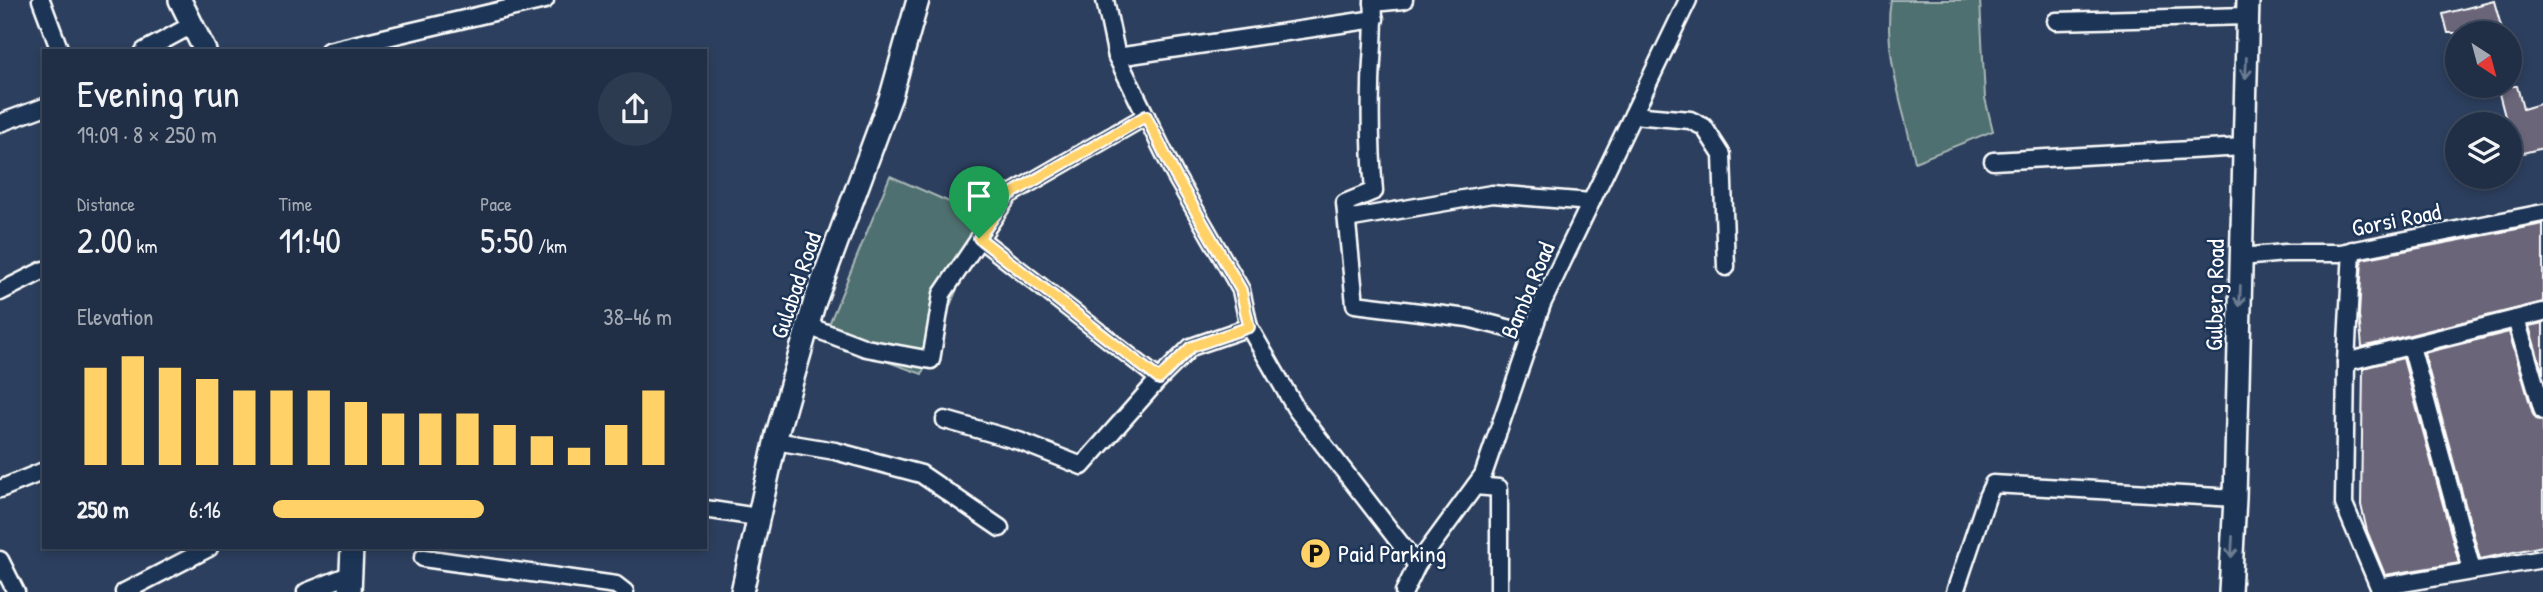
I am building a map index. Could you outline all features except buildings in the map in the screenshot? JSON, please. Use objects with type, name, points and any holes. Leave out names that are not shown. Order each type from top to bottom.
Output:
[{"type":"street","points":[[41,0],[59,49]]},
{"type":"street","points":[[180,0],[204,49]]},
{"type":"street","points":[[337,49],[545,0]]},
{"type":"street","name":"Gulabad Road","points":[[742,592],[775,441],[808,326],[891,96],[918,0]]},
{"type":"street","points":[[1105,0],[1117,57],[1175,175],[1241,290],[1249,327],[1296,409],[1417,565]]},
{"type":"street","points":[[1117,57],[1404,0]]},
{"type":"street","name":"Bamba Road","points":[[1404,592],[1417,565],[1483,475],[1542,304],[1688,0]]},
{"type":"street","points":[[1374,8],[1371,86],[1371,160],[1374,191],[1345,203],[1355,304],[1468,318],[1531,334]]},
{"type":"street","points":[[2056,21],[2248,8]]},
{"type":"street","name":"Gulberg Road","points":[[2230,592],[2235,498],[2248,8]]},
{"type":"street","points":[[148,49],[192,25]]},
{"type":"street","points":[[0,122],[42,108]]},
{"type":"street","points":[[1633,115],[1690,120],[1704,127],[1722,155],[1726,267]]},
{"type":"street","points":[[808,326],[866,348],[931,360],[942,294],[1009,195],[1146,116]]},
{"type":"street","points":[[1993,160],[2244,147]]},
{"type":"street","points":[[1347,219],[1492,194],[1591,202]]},
{"type":"street","name":"Gorsi Road","points":[[2241,257],[2346,252],[2543,213]]},
{"type":"street","points":[[979,238],[1159,379]]},
{"type":"street","points":[[2346,252],[2344,504],[2379,587],[2543,559]]},
{"type":"street","points":[[0,292],[42,271]]},
{"type":"street","points":[[2346,362],[2543,312]]},
{"type":"street","points":[[2516,319],[2543,411]]},
{"type":"street","points":[[946,420],[1019,441],[1082,466],[1191,347],[1249,327]]},
{"type":"street","points":[[2410,346],[2473,570]]},
{"type":"street","points":[[775,441],[835,451],[921,474],[1000,528]]},
{"type":"street","points":[[0,489],[42,472]]},
{"type":"street","points":[[1955,592],[1993,484],[2235,498]]},
{"type":"street","points":[[1475,486],[1499,488],[1499,592]]},
{"type":"street","points":[[707,509],[757,517]]},
{"type":"street","points":[[124,592],[204,549]]},
{"type":"street","points":[[306,592],[350,584],[352,549]]},
{"type":"street","points":[[423,558],[616,585],[625,592]]},
{"type":"street","points":[[0,560],[16,592]]},
{"type":"green space","points":[[1891,0],[1980,0],[1985,98],[1993,131],[1915,162],[1892,60],[1889,19]]},
{"type":"green space","points":[[890,176],[986,218],[922,374],[823,339]]},
{"type":"place","name":"Paid Parking","points":[[1315,553]]},
{"type":"route","points":[[1146,116],[1175,175],[1241,290],[1249,327],[1191,347],[1159,379],[979,238],[1009,195],[1146,116]]}]
